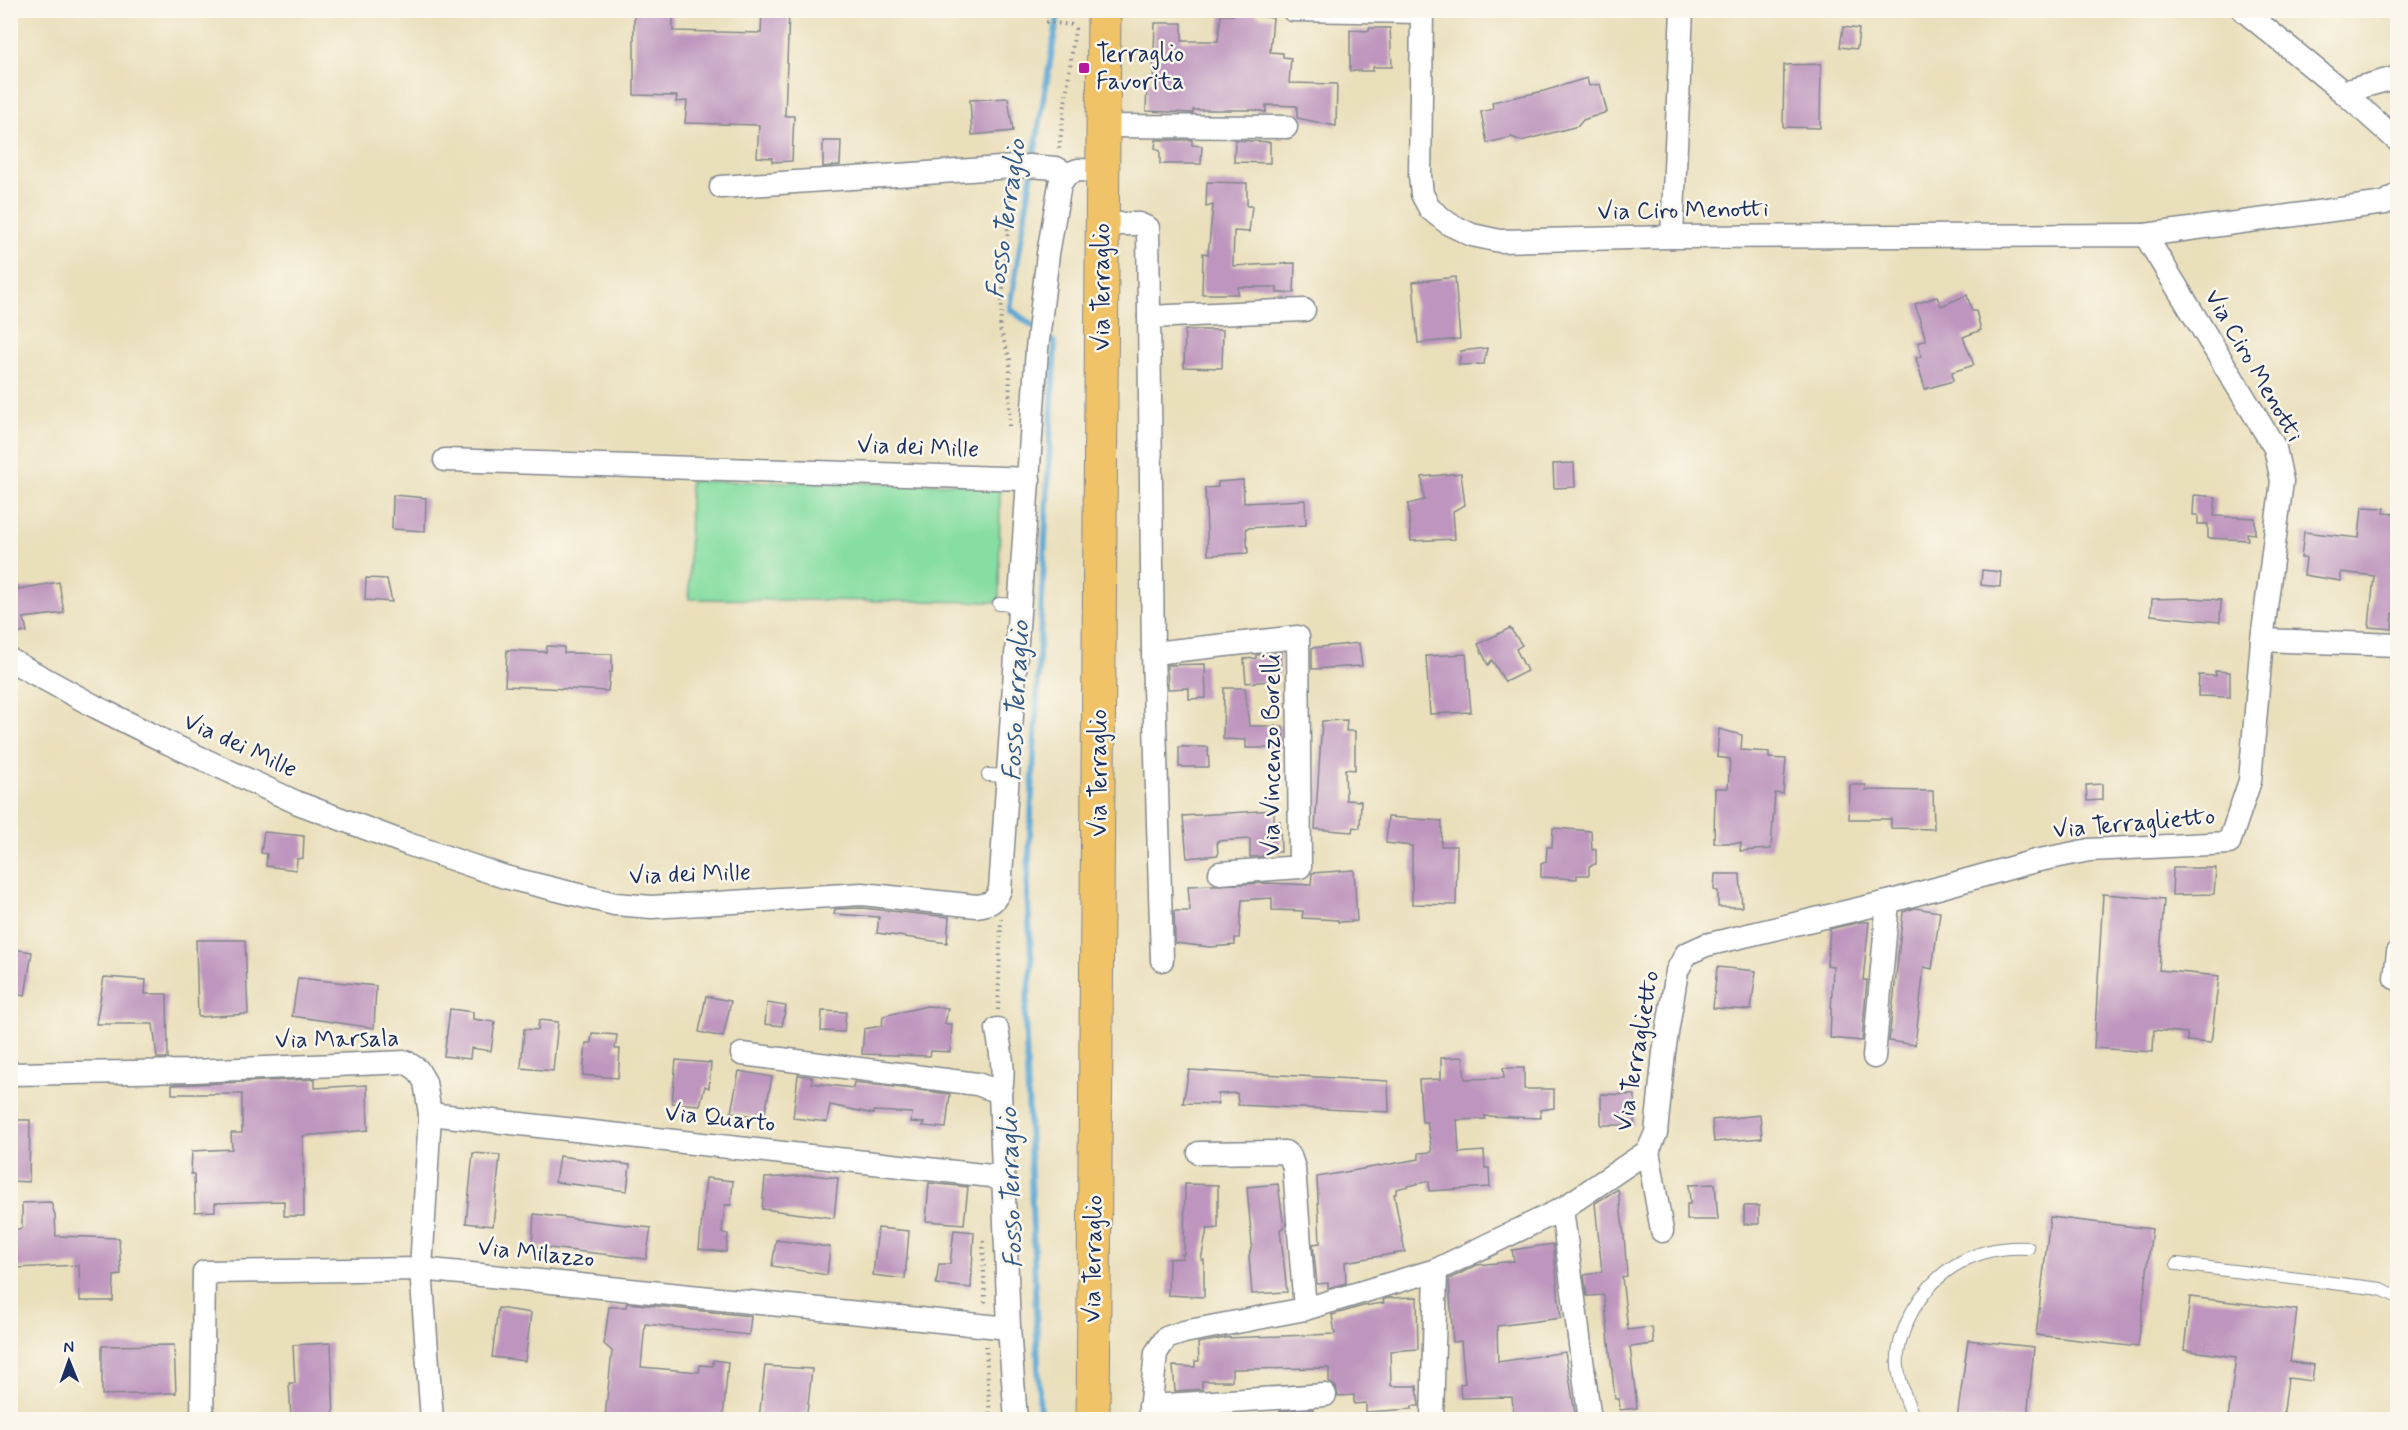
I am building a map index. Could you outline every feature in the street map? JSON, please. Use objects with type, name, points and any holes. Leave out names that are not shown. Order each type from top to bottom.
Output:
[{"type":"main road","name":"Via Terraglio","points":[[1093,1419],[1104,10]]},
{"type":"street","points":[[1293,10],[1422,11]]},
{"type":"street","points":[[1672,237],[1682,10]]},
{"type":"street","points":[[2243,10],[2343,92],[2397,141]]},
{"type":"street","name":"Via Ciro Menotti","points":[[1422,11],[1420,176],[1422,194],[1430,209],[1449,224],[1472,235],[1500,241],[1672,237],[2145,235],[2385,203],[2397,194]]},
{"type":"street","points":[[2343,92],[2397,77]]},
{"type":"street","points":[[1104,126],[1286,127]]},
{"type":"street","points":[[721,187],[1050,169],[1103,171]]},
{"type":"street","points":[[995,902],[1000,890],[998,775],[1009,604],[1029,479],[1040,316],[1060,184],[1050,169]]},
{"type":"street","points":[[1103,224],[1138,224],[1148,228],[1153,653],[1162,960]]},
{"type":"street","name":"Via Ciro Menotti","points":[[2145,235],[2275,448],[2282,481],[2262,640]]},
{"type":"street","points":[[1149,317],[1304,310]]},
{"type":"street","name":"Via dei Mille","points":[[445,460],[1029,479]]},
{"type":"street","name":"Via Vincenzo Borelli","points":[[1153,653],[1298,637],[1300,867],[1220,873]]},
{"type":"street","points":[[2262,640],[2397,645]]},
{"type":"street","name":"Via Terraglietto","points":[[1325,1395],[1150,1413],[1156,1353],[1166,1338],[1184,1332],[1305,1309],[1437,1270],[1562,1209],[1648,1151],[1656,1133],[1664,1052],[1677,971],[1686,954],[1706,945],[1888,902],[2035,861],[2089,850],[2229,843],[2250,781],[2262,640]]},
{"type":"street","name":"Via dei Mille","points":[[10,660],[136,727],[298,803],[505,877],[615,904],[652,907],[862,894],[977,906],[995,902]]},
{"type":"street","points":[[1874,1057],[1888,902]]},
{"type":"street","points":[[2395,978],[2397,952]]},
{"type":"street","points":[[997,1029],[1002,1086],[1000,1092],[1009,1328],[1016,1419]]},
{"type":"street","points":[[742,1054],[977,1083],[1000,1092]]},
{"type":"street","name":"Via Marsala","points":[[10,1074],[192,1071],[406,1062],[418,1070],[425,1082],[430,1114],[421,1269],[432,1419]]},
{"type":"street","name":"Via Quarto","points":[[430,1114],[981,1175],[1003,1181]]},
{"type":"street","name":"Via Terraglietto","points":[[1648,1151],[1662,1231]]},
{"type":"street","points":[[1199,1153],[1285,1152],[1290,1156],[1294,1168],[1305,1309]]},
{"type":"street","points":[[1562,1209],[1590,1419]]},
{"type":"street","name":"Via Milazzo","points":[[202,1419],[204,1272],[421,1269],[1009,1328]]},
{"type":"street","points":[[1432,1419],[1437,1270]]},
{"type":"lane","points":[[1915,1419],[1901,1386],[1898,1365],[1900,1342],[1922,1296],[1939,1275],[1963,1260],[1985,1251],[2016,1247],[2028,1248]]},
{"type":"lane","points":[[2177,1264],[2381,1289],[2397,1297]]},
{"type":"path","points":[[1046,10],[1046,22],[1071,24],[1075,31],[1050,169]]},
{"type":"path","points":[[995,902],[1001,914],[997,1029]]},
{"type":"green space","points":[[690,481],[1000,484],[999,602],[689,599]]},
{"type":"building","points":[[634,10],[673,10],[673,31],[761,33],[762,10],[789,10],[785,116],[794,116],[792,161],[772,162],[772,158],[757,157],[759,125],[685,123],[687,101],[676,102],[677,96],[634,95]]},
{"type":"building","points":[[1234,12],[1273,18],[1270,52],[1283,53],[1283,57],[1291,58],[1289,83],[1337,84],[1336,126],[1297,118],[1297,106],[1266,105],[1266,112],[1254,110],[1193,110],[1193,113],[1146,111],[1147,82],[1153,82],[1155,23],[1182,23],[1182,41],[1218,41],[1221,15],[1233,15]]},
{"type":"building","points":[[1843,27],[1859,29],[1857,49],[1840,47]]},
{"type":"building","points":[[1369,28],[1390,28],[1392,67],[1373,67],[1373,71],[1350,71],[1350,30],[1369,31]]},
{"type":"building","points":[[1821,64],[1820,128],[1783,127],[1784,65]]},
{"type":"building","points":[[1587,78],[1589,86],[1600,84],[1607,112],[1583,120],[1578,126],[1521,141],[1512,137],[1487,143],[1481,112],[1493,109],[1492,102],[1544,91]]},
{"type":"building","points":[[1008,98],[1013,131],[972,135],[970,100]]},
{"type":"building","points":[[1156,140],[1192,140],[1192,145],[1202,146],[1201,164],[1160,164],[1160,151],[1155,148]]},
{"type":"building","points":[[1235,140],[1270,142],[1270,163],[1234,162]]},
{"type":"building","points":[[823,141],[841,141],[840,165],[823,167]]},
{"type":"building","points":[[1207,182],[1247,183],[1247,206],[1252,206],[1249,232],[1234,231],[1233,266],[1295,263],[1294,293],[1277,293],[1277,287],[1238,287],[1238,294],[1202,294],[1203,253],[1208,254],[1213,205],[1206,207]]},
{"type":"building","points":[[1455,277],[1460,339],[1418,343],[1413,282]]},
{"type":"building","points":[[1967,295],[1972,311],[1976,311],[1981,330],[1963,337],[1974,365],[1952,372],[1953,381],[1925,389],[1916,358],[1921,356],[1918,343],[1926,340],[1915,304],[1937,297],[1941,306]]},
{"type":"building","points":[[1185,330],[1223,330],[1222,368],[1184,367]]},
{"type":"building","points":[[1487,348],[1484,364],[1459,365],[1461,351]]},
{"type":"building","points":[[1574,463],[1575,487],[1554,488],[1553,464]]},
{"type":"building","points":[[1461,473],[1465,505],[1453,511],[1455,539],[1411,541],[1408,504],[1424,500],[1422,477]]},
{"type":"building","points":[[1243,480],[1244,503],[1305,500],[1306,525],[1246,528],[1248,553],[1208,555],[1205,488],[1218,487],[1218,482]]},
{"type":"building","points":[[393,495],[426,498],[425,531],[392,529]]},
{"type":"building","points":[[2194,495],[2216,497],[2214,516],[2255,518],[2255,534],[2247,533],[2248,540],[2208,538],[2208,524],[2198,524],[2198,515],[2193,515]]},
{"type":"building","points":[[2362,507],[2385,508],[2384,513],[2397,514],[2397,613],[2393,613],[2392,629],[2369,627],[2374,576],[2341,572],[2341,581],[2304,575],[2306,558],[2301,558],[2304,532],[2359,538]]},
{"type":"building","points":[[1982,570],[2001,572],[2000,587],[1981,585]]},
{"type":"building","points":[[366,578],[387,579],[392,602],[365,600]]},
{"type":"building","points":[[59,582],[64,613],[24,618],[27,632],[10,634],[10,588],[18,587],[18,589]]},
{"type":"building","points":[[2152,599],[2221,600],[2220,622],[2151,615]]},
{"type":"building","points":[[1510,628],[1522,645],[1516,649],[1527,671],[1505,682],[1492,660],[1488,665],[1478,644]]},
{"type":"building","points":[[1359,643],[1362,666],[1312,669],[1312,648]]},
{"type":"building","points":[[547,646],[564,647],[564,653],[612,654],[612,672],[610,672],[608,691],[505,686],[507,650],[546,652]]},
{"type":"building","points":[[1280,653],[1280,674],[1270,674],[1270,681],[1246,683],[1244,659],[1256,658],[1256,655]]},
{"type":"building","points":[[1466,654],[1471,712],[1430,714],[1426,656]]},
{"type":"building","points":[[1205,664],[1206,698],[1189,699],[1189,688],[1168,689],[1167,665]]},
{"type":"building","points":[[2215,671],[2230,672],[2230,697],[2198,696],[2199,675],[2216,676]]},
{"type":"building","points":[[1224,688],[1245,688],[1249,726],[1283,726],[1284,748],[1246,748],[1246,740],[1223,739]]},
{"type":"building","points":[[1347,720],[1346,731],[1355,731],[1355,770],[1345,769],[1346,800],[1361,801],[1360,828],[1353,827],[1352,832],[1315,829],[1322,721]]},
{"type":"building","points":[[1719,729],[1742,735],[1741,750],[1769,752],[1769,758],[1786,759],[1783,794],[1775,793],[1771,849],[1740,851],[1741,843],[1714,843],[1715,788],[1728,788],[1730,759],[1717,757]]},
{"type":"building","points":[[1179,747],[1208,747],[1209,767],[1179,767]]},
{"type":"building","points":[[2102,784],[2102,800],[2087,801],[2086,785]]},
{"type":"building","points":[[1850,785],[1866,785],[1866,790],[1933,791],[1934,829],[1891,828],[1891,819],[1849,819]]},
{"type":"building","points":[[1274,810],[1274,822],[1280,821],[1281,852],[1267,852],[1267,856],[1250,857],[1250,839],[1217,841],[1218,855],[1187,858],[1183,816]]},
{"type":"building","points":[[1388,817],[1442,821],[1441,846],[1457,846],[1456,905],[1412,904],[1412,846],[1386,843]]},
{"type":"building","points":[[1553,828],[1591,831],[1592,850],[1596,849],[1596,864],[1589,866],[1589,875],[1577,875],[1577,879],[1541,877],[1541,864],[1546,862],[1547,847],[1552,847]]},
{"type":"building","points":[[264,832],[304,836],[303,858],[297,859],[296,870],[266,866],[267,854],[261,853]]},
{"type":"building","points":[[2173,868],[2216,868],[2214,894],[2172,895]]},
{"type":"building","points":[[1354,870],[1357,921],[1338,922],[1338,920],[1302,918],[1303,911],[1272,910],[1272,898],[1242,900],[1239,938],[1235,938],[1235,945],[1210,947],[1175,943],[1174,911],[1190,911],[1188,886],[1267,883],[1311,885],[1312,873]]},
{"type":"building","points":[[1715,874],[1740,874],[1742,907],[1718,907],[1718,891],[1714,890]]},
{"type":"building","points":[[2103,894],[2164,899],[2159,970],[2219,976],[2211,1043],[2187,1041],[2187,1033],[2154,1030],[2153,1052],[2094,1048]]},
{"type":"building","points":[[862,908],[949,917],[947,943],[877,933],[879,917],[834,914],[835,909]]},
{"type":"building","points":[[1915,908],[1940,912],[1932,969],[1924,967],[1915,1045],[1889,1041],[1903,912]]},
{"type":"building","points":[[1869,922],[1863,980],[1867,980],[1862,1041],[1830,1038],[1833,966],[1827,965],[1830,929]]},
{"type":"building","points":[[196,940],[245,940],[248,1014],[198,1017]]},
{"type":"building","points":[[13,949],[32,952],[25,996],[10,993],[10,956]]},
{"type":"building","points":[[1717,967],[1756,971],[1751,1010],[1713,1008]]},
{"type":"building","points":[[104,977],[146,980],[145,994],[167,994],[168,1058],[157,1058],[153,1024],[96,1024]]},
{"type":"building","points":[[298,978],[376,986],[374,1028],[292,1016]]},
{"type":"building","points":[[706,996],[731,1001],[723,1037],[699,1032]]},
{"type":"building","points":[[767,1003],[786,1006],[782,1026],[765,1024]]},
{"type":"building","points":[[927,1006],[948,1008],[945,1024],[952,1024],[950,1052],[931,1051],[930,1056],[862,1054],[864,1029],[882,1026],[883,1016]]},
{"type":"building","points":[[450,1009],[473,1012],[473,1019],[495,1022],[491,1051],[471,1048],[470,1059],[444,1056]]},
{"type":"building","points":[[822,1011],[846,1012],[844,1032],[821,1031]]},
{"type":"building","points":[[539,1020],[558,1022],[553,1071],[521,1068],[524,1029],[538,1030]]},
{"type":"building","points":[[592,1033],[617,1035],[615,1049],[620,1049],[618,1078],[583,1075],[586,1043],[591,1043]]},
{"type":"building","points":[[1463,1057],[1465,1079],[1504,1078],[1503,1068],[1524,1068],[1524,1089],[1554,1089],[1554,1108],[1540,1110],[1541,1118],[1485,1116],[1485,1119],[1457,1120],[1459,1153],[1484,1151],[1485,1168],[1489,1168],[1490,1187],[1429,1191],[1429,1181],[1396,1189],[1396,1194],[1394,1194],[1405,1252],[1345,1262],[1346,1283],[1328,1288],[1328,1283],[1317,1284],[1313,1244],[1320,1243],[1317,1177],[1419,1159],[1419,1153],[1432,1152],[1427,1122],[1422,1122],[1419,1080],[1441,1079],[1441,1058]]},
{"type":"building","points":[[676,1060],[711,1063],[709,1088],[705,1086],[700,1105],[672,1103]]},
{"type":"building","points":[[1189,1070],[1388,1081],[1389,1112],[1238,1105],[1237,1093],[1218,1094],[1218,1104],[1183,1103]]},
{"type":"building","points":[[739,1071],[772,1077],[764,1118],[731,1112]]},
{"type":"building","points":[[798,1075],[812,1077],[812,1083],[853,1088],[854,1082],[950,1094],[946,1128],[922,1126],[925,1123],[911,1122],[912,1113],[874,1111],[874,1114],[830,1105],[827,1122],[793,1118]]},
{"type":"building","points":[[315,1079],[315,1088],[367,1085],[368,1130],[303,1136],[304,1216],[284,1216],[284,1201],[215,1203],[215,1211],[195,1212],[194,1174],[191,1174],[192,1151],[232,1149],[231,1133],[242,1133],[242,1094],[172,1094],[172,1085]]},
{"type":"building","points":[[1601,1094],[1635,1095],[1634,1125],[1601,1125]]},
{"type":"building","points":[[1760,1115],[1762,1138],[1714,1142],[1712,1120]]},
{"type":"building","points":[[10,1120],[30,1120],[29,1182],[10,1181]]},
{"type":"building","points":[[473,1153],[500,1155],[493,1226],[466,1223]]},
{"type":"building","points":[[559,1156],[630,1165],[627,1191],[555,1182]]},
{"type":"building","points":[[813,1175],[838,1178],[834,1218],[762,1209],[765,1178]]},
{"type":"building","points":[[706,1178],[733,1181],[731,1205],[725,1205],[722,1233],[728,1234],[726,1252],[699,1249]]},
{"type":"building","points":[[929,1183],[968,1187],[964,1224],[926,1221]]},
{"type":"building","points":[[1185,1184],[1218,1185],[1218,1228],[1207,1229],[1201,1260],[1204,1260],[1204,1297],[1168,1295],[1169,1259],[1183,1258],[1182,1254],[1184,1254]]},
{"type":"building","points":[[1278,1184],[1284,1228],[1280,1229],[1287,1292],[1252,1294],[1249,1256],[1252,1244],[1247,1187]]},
{"type":"building","points":[[1715,1184],[1718,1220],[1687,1220],[1687,1204],[1690,1204],[1689,1185]]},
{"type":"building","points":[[1618,1189],[1627,1276],[1622,1277],[1628,1330],[1652,1327],[1654,1344],[1630,1347],[1637,1408],[1620,1410],[1619,1399],[1615,1399],[1604,1295],[1587,1296],[1584,1275],[1602,1272],[1595,1203]]},
{"type":"building","points":[[51,1202],[55,1215],[56,1236],[119,1238],[121,1275],[114,1276],[113,1301],[80,1301],[79,1265],[15,1268],[14,1230],[22,1228],[22,1203]]},
{"type":"building","points":[[1744,1206],[1759,1206],[1759,1224],[1744,1224]]},
{"type":"building","points":[[534,1214],[651,1228],[646,1259],[532,1246]]},
{"type":"building","points":[[2050,1217],[2152,1229],[2138,1347],[2036,1335]]},
{"type":"building","points":[[878,1228],[909,1231],[905,1279],[873,1275]]},
{"type":"building","points":[[954,1230],[974,1232],[971,1288],[936,1284],[939,1264],[950,1264]]},
{"type":"building","points":[[776,1240],[830,1247],[827,1275],[772,1266]]},
{"type":"building","points":[[1553,1244],[1561,1318],[1497,1326],[1498,1362],[1565,1352],[1576,1419],[1554,1419],[1554,1417],[1519,1419],[1514,1416],[1512,1397],[1461,1398],[1460,1384],[1465,1383],[1461,1341],[1453,1342],[1449,1279],[1477,1265],[1514,1261],[1512,1250]]},
{"type":"building","points":[[1417,1297],[1418,1349],[1390,1351],[1391,1386],[1417,1386],[1419,1406],[1412,1406],[1412,1409],[1366,1412],[1366,1403],[1354,1404],[1354,1395],[1338,1396],[1336,1387],[1329,1382],[1329,1368],[1232,1369],[1232,1381],[1202,1381],[1202,1389],[1175,1391],[1173,1366],[1195,1367],[1195,1361],[1199,1361],[1198,1343],[1226,1338],[1335,1334],[1332,1315],[1384,1303],[1383,1300],[1388,1298]]},
{"type":"building","points":[[2190,1297],[2297,1310],[2290,1362],[2314,1365],[2312,1381],[2288,1378],[2283,1419],[2228,1419],[2236,1357],[2184,1350]]},
{"type":"building","points":[[627,1303],[751,1316],[749,1335],[645,1324],[641,1367],[699,1372],[700,1365],[713,1366],[713,1360],[728,1362],[723,1419],[605,1418],[612,1351],[604,1344],[609,1307],[626,1307]]},
{"type":"building","points":[[498,1308],[531,1313],[525,1361],[492,1357]]},
{"type":"building","points":[[1968,1340],[2034,1347],[2027,1419],[1957,1419]]},
{"type":"building","points":[[331,1343],[334,1419],[291,1419],[289,1383],[295,1383],[293,1345]]},
{"type":"building","points":[[174,1345],[176,1393],[102,1395],[102,1346]]},
{"type":"building","points":[[765,1366],[812,1369],[807,1413],[804,1412],[803,1419],[759,1419]]},
{"type":"building","points":[[1313,1409],[1313,1419],[1280,1419],[1280,1411]]},
{"type":"waterway","name":"Fosso Terraglio","points":[[1033,161],[1059,10]]},
{"type":"waterway","name":"Fosso Terraglio","points":[[1032,171],[1010,309],[1034,327]]},
{"type":"waterway","name":"Fosso Terraglio","points":[[1040,1420],[1025,1013],[1032,964],[1027,893],[1055,343],[1044,335]]},
{"type":"place","name":"Terraglio Favorita","points":[[1084,68]]}]
